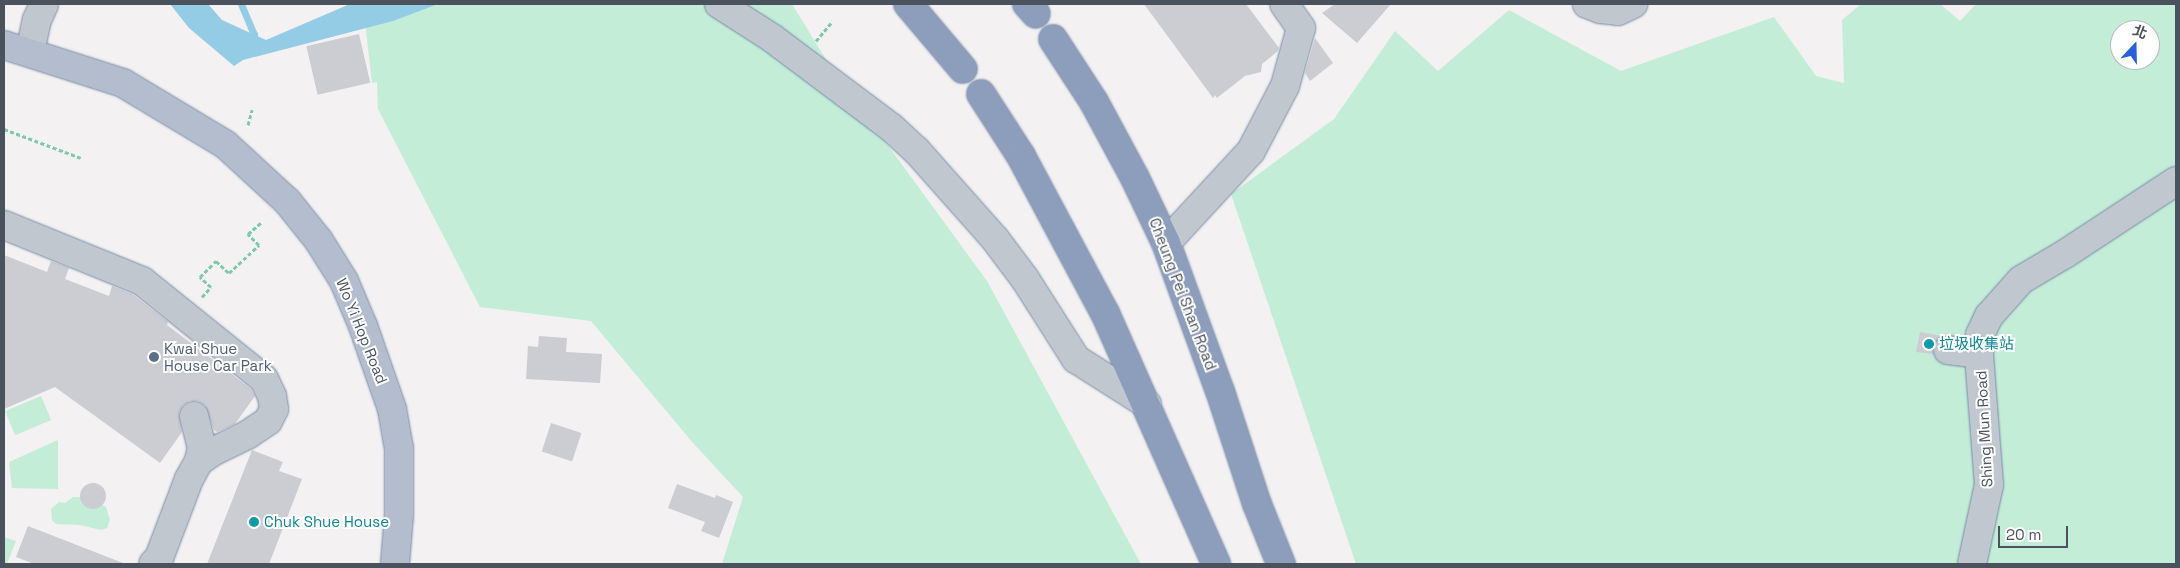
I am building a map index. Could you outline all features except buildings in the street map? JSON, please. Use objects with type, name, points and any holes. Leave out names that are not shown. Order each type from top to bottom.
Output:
[{"type":"highway","points":[[908,4],[963,69]]},
{"type":"highway","name":"Cheung Pei Shan Road","points":[[1053,39],[1094,102],[1135,178],[1166,243],[1214,373],[1257,504],[1281,564]]},
{"type":"highway","points":[[981,94],[1006,132],[1057,220],[1105,313],[1147,404],[1216,564]]},
{"type":"main road","name":"Wo Yi Hop Road","points":[[4,45],[123,83],[226,145],[287,201],[319,241],[344,281],[363,326],[392,409],[399,448],[399,515],[394,564]]},
{"type":"street","points":[[30,52],[37,20],[44,4]]},
{"type":"street","points":[[718,4],[772,38],[892,128],[916,150],[995,239],[1076,358],[1147,404]]},
{"type":"street","points":[[1166,243],[1251,151],[1286,86],[1301,28],[1284,4]]},
{"type":"street","points":[[1587,4],[1600,9],[1618,11],[1633,4]]},
{"type":"street","name":"Shing Mun Road","points":[[1972,564],[1989,485],[1980,335],[1989,316],[2021,280],[2065,254],[2176,180]]},
{"type":"street","points":[[4,225],[142,281],[187,315],[264,379],[272,396],[274,409],[268,421],[247,435],[214,451],[199,461]]},
{"type":"street","points":[[1948,350],[1980,354]]},
{"type":"street","points":[[153,564],[159,558],[189,479],[199,461],[202,447],[194,416]]},
{"type":"path","points":[[248,125],[252,110]]},
{"type":"path","points":[[4,129],[81,158]]},
{"type":"path","points":[[187,315],[211,287],[200,277],[216,261],[228,273],[235,267],[259,245],[248,234],[262,222]]},
{"type":"green space","points":[[363,4],[792,4],[830,66],[987,281],[1141,564],[722,564],[743,497],[693,443],[591,321],[480,307],[378,109],[377,82],[372,83]]},
{"type":"green space","points":[[1861,4],[1940,4],[1960,21],[1976,4],[2176,4],[2176,564],[1356,564],[1231,194],[1334,119],[1395,31],[1438,71],[1509,10],[1621,71],[1774,17],[1816,76],[1844,83],[1842,20]]},
{"type":"green space","points":[[41,396],[51,420],[15,435],[5,411]]},
{"type":"green space","points":[[58,440],[58,489],[12,488],[9,462]]},
{"type":"green space","points":[[73,497],[80,497],[85,506],[94,509],[102,505],[106,507],[110,520],[107,528],[101,530],[80,525],[56,524],[52,520],[51,509],[59,502],[65,503]]},
{"type":"green space","points":[[4,537],[16,541],[7,564],[4,564]]},
{"type":"water","points":[[170,4],[208,4],[222,20],[266,40],[350,4],[438,4],[393,21],[243,60],[234,66],[189,28]]},
{"type":"waterway","points":[[241,4],[254,34],[251,41]]},
{"type":"place","name":"垃圾收集站","points":[[1929,344]]},
{"type":"place","name":"Kwai Shue House Car Park","points":[[154,357]]},
{"type":"place","name":"Chuk Shue House","points":[[254,522]]}]
